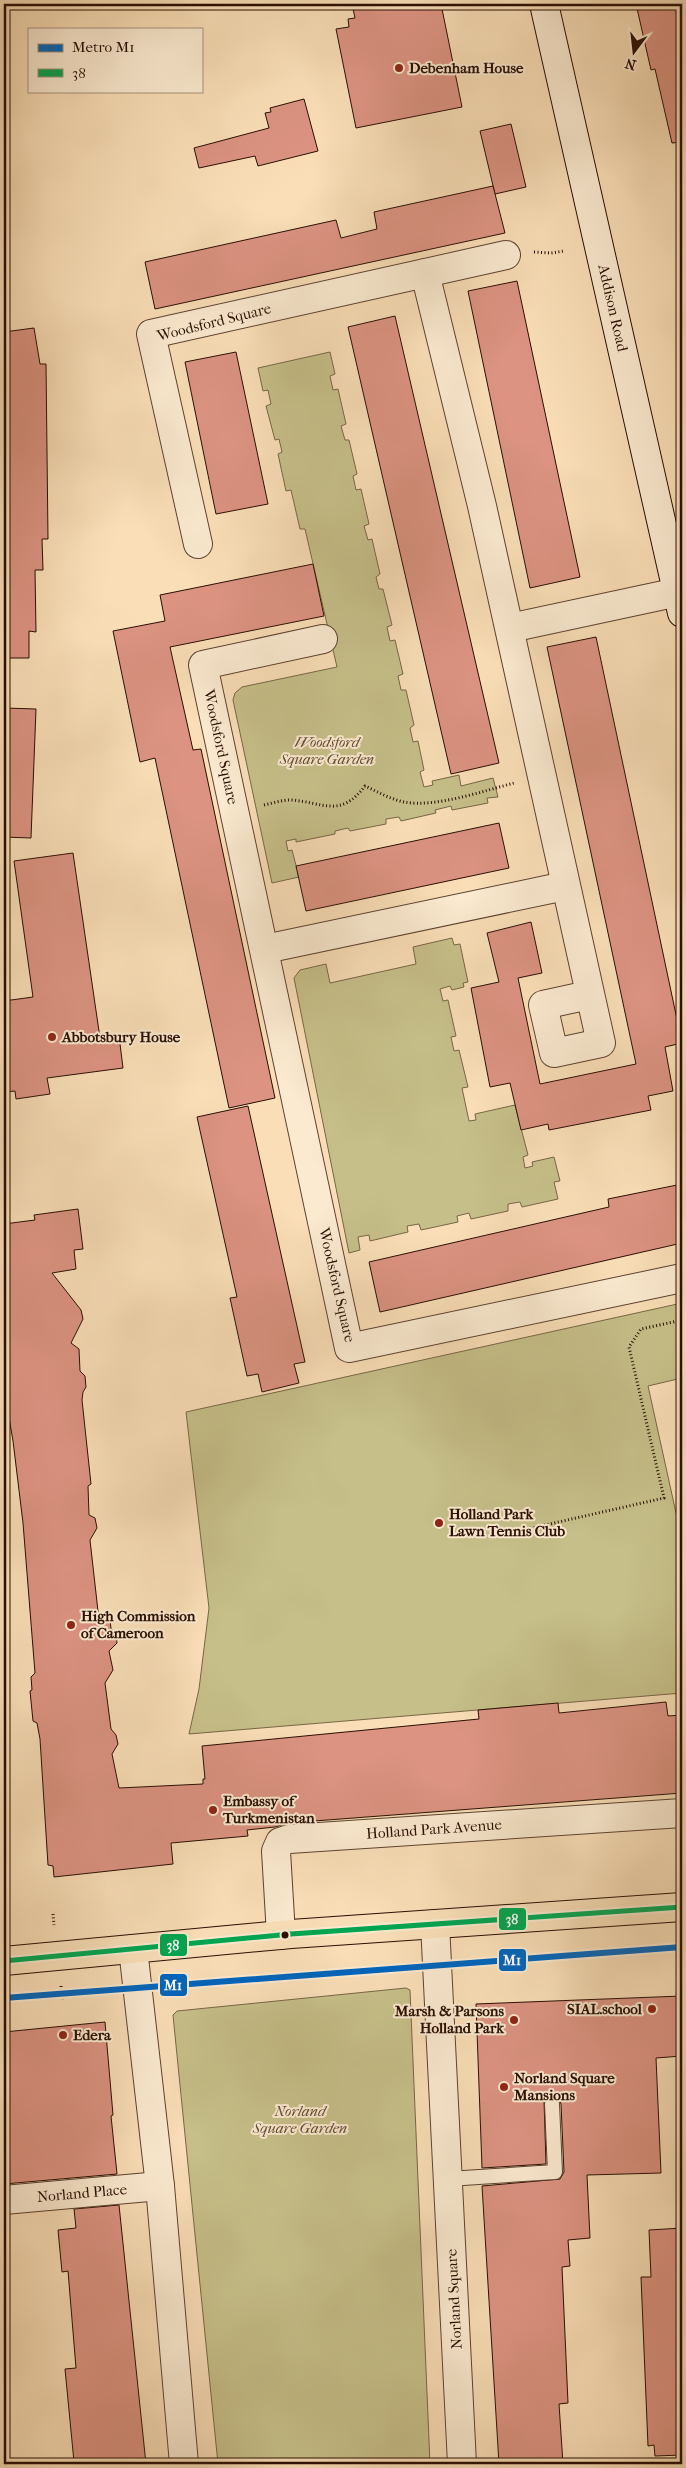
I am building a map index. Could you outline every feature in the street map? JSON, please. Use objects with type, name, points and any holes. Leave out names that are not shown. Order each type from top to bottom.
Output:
[{"type":"main road","points":[[4,1960],[281,1935],[682,1907]]},
{"type":"street","name":"Addison Road","points":[[544,4],[680,602]]},
{"type":"street","name":"Woodsford Square","points":[[198,544],[151,334],[506,255]]},
{"type":"street","points":[[425,273],[510,628],[589,995]]},
{"type":"street","points":[[510,628],[680,602]]},
{"type":"street","name":"Woodsford Square","points":[[323,639],[203,665],[350,1348],[682,1278]]},
{"type":"street","points":[[265,949],[565,886]]},
{"type":"street","name":"Holland Park Avenue","points":[[281,1935],[276,1851],[280,1842],[289,1839],[682,1813]]},
{"type":"street","name":"Norland Square","points":[[435,1924],[462,2464]]},
{"type":"street","points":[[133,1948],[160,2186],[184,2464]]},
{"type":"street","name":"Norland Place","points":[[4,2200],[160,2186]]},
{"type":"lane","points":[[448,2179],[555,2172],[552,2104]]},
{"type":"path","points":[[557,252],[564,250]]},
{"type":"path","points":[[234,811],[292,800],[314,805],[338,806],[349,802],[365,786],[388,797],[406,802],[425,802],[541,777]]},
{"type":"path","points":[[510,1533],[664,1498],[630,1347],[641,1329],[682,1320]]},
{"type":"path","points":[[53,1914],[54,1925]]},
{"type":"path","points":[[60,1980],[62,2000]]},
{"type":"green space","name":"Woodsford Square Garden","points":[[330,352],[335,374],[330,376],[333,390],[338,389],[346,424],[341,426],[345,440],[349,440],[357,474],[353,476],[356,490],[361,489],[369,524],[364,526],[368,540],[372,539],[380,574],[376,577],[379,589],[383,589],[392,625],[387,627],[390,641],[395,640],[403,674],[398,676],[401,690],[406,690],[414,725],[410,728],[413,742],[418,741],[424,770],[420,772],[424,787],[433,785],[432,781],[459,775],[461,786],[493,778],[498,797],[487,798],[488,803],[452,810],[451,806],[435,810],[436,813],[401,821],[399,817],[386,819],[386,824],[350,831],[348,828],[335,831],[335,834],[296,842],[296,839],[286,841],[288,851],[292,850],[299,877],[272,883],[233,700],[235,693],[242,687],[337,667],[305,529],[300,529],[291,490],[286,491],[278,454],[282,452],[279,439],[275,440],[266,406],[271,404],[268,390],[263,391],[258,368]]},
{"type":"green space","points":[[452,938],[454,945],[460,944],[468,982],[463,983],[464,987],[452,990],[450,986],[440,989],[443,1001],[448,1000],[456,1036],[451,1037],[454,1051],[459,1050],[468,1087],[462,1088],[469,1121],[476,1120],[475,1114],[515,1105],[528,1155],[523,1157],[525,1168],[533,1166],[532,1162],[554,1157],[560,1181],[554,1182],[558,1199],[522,1207],[520,1202],[508,1204],[508,1211],[471,1219],[469,1213],[457,1216],[458,1222],[421,1230],[419,1224],[407,1226],[408,1232],[370,1241],[369,1235],[358,1237],[360,1250],[349,1253],[294,978],[300,970],[326,964],[330,983],[416,964],[413,947]]},
{"type":"green space","name":"Holland Park Lawn Tennis Club","points":[[682,1303],[682,1378],[648,1386],[682,1540],[682,1693],[189,1734],[199,1689],[209,1608],[186,1412]]},
{"type":"green space","name":"Norland Square Garden","points":[[406,1988],[410,1990],[430,2464],[218,2464],[173,2015],[177,2011]]},
{"type":"building","name":"Debenham House","points":[[352,4],[441,4],[462,107],[356,128],[336,29],[349,27],[348,19],[355,18]]},
{"type":"building","points":[[636,4],[682,4],[682,142],[672,143],[655,69],[651,70]]},
{"type":"building","points":[[304,99],[318,151],[258,166],[255,156],[199,168],[194,148],[269,128],[265,113],[271,112],[270,108]]},
{"type":"building","points":[[511,124],[526,187],[495,194],[480,131]]},
{"type":"building","points":[[493,186],[505,233],[155,309],[145,262],[336,220],[341,238],[377,229],[374,212]]},
{"type":"building","points":[[517,281],[580,577],[530,588],[468,291]]},
{"type":"building","points":[[395,316],[499,763],[451,774],[348,327]]},
{"type":"building","points":[[34,328],[40,364],[46,364],[48,539],[42,539],[43,570],[35,570],[36,632],[29,631],[29,658],[4,658],[4,332]]},
{"type":"building","points":[[236,352],[268,504],[216,514],[185,362]]},
{"type":"building","points":[[313,564],[324,616],[170,647],[193,750],[201,749],[275,1098],[229,1108],[155,758],[140,762],[113,631],[165,621],[160,595]]},
{"type":"building","points":[[596,637],[682,1043],[665,1047],[673,1091],[648,1096],[651,1110],[549,1130],[548,1124],[521,1130],[510,1083],[490,1087],[471,988],[499,982],[487,933],[531,922],[542,973],[518,978],[540,1084],[636,1064],[547,647]]},
{"type":"building","points":[[4,708],[36,709],[31,838],[4,837]]},
{"type":"building","points":[[499,823],[509,868],[306,911],[296,866]]},
{"type":"building","points":[[73,853],[100,1038],[119,1036],[123,1068],[47,1078],[50,1094],[16,1099],[15,1091],[7,1092],[4,1064],[4,1001],[33,997],[14,861]]},
{"type":"building","points":[[248,1106],[305,1362],[294,1364],[299,1383],[262,1392],[258,1374],[247,1376],[230,1298],[237,1297],[197,1117]]},
{"type":"building","points":[[682,1184],[682,1243],[380,1312],[369,1262],[609,1207],[608,1199]]},
{"type":"building","points":[[78,1209],[83,1249],[74,1250],[76,1269],[52,1273],[81,1310],[83,1319],[71,1343],[79,1349],[80,1371],[85,1376],[86,1387],[82,1400],[91,1484],[88,1486],[89,1515],[95,1518],[97,1528],[90,1540],[99,1620],[110,1619],[111,1629],[116,1633],[117,1643],[109,1651],[113,1670],[105,1683],[111,1729],[116,1735],[118,1744],[112,1754],[119,1788],[203,1784],[203,1779],[205,1779],[202,1746],[479,1719],[478,1710],[558,1703],[559,1713],[666,1702],[668,1716],[682,1715],[682,1793],[288,1823],[275,1827],[247,1830],[248,1836],[171,1843],[173,1864],[54,1877],[53,1866],[48,1865],[40,1739],[37,1723],[33,1721],[30,1691],[32,1690],[31,1677],[35,1673],[23,1523],[5,1394],[9,1391],[4,1351],[4,1224],[35,1220],[34,1215]]},
{"type":"building","points":[[682,1996],[682,2056],[656,2058],[661,2173],[587,2175],[590,2238],[568,2240],[570,2266],[562,2267],[568,2403],[559,2404],[563,2464],[499,2464],[482,2186],[560,2179],[564,2172],[561,2104],[559,2099],[552,2095],[544,2100],[546,2164],[482,2168],[476,2004]]},
{"type":"building","points":[[105,2022],[117,2174],[4,2184],[4,2032]]},
{"type":"building","points":[[119,2205],[146,2464],[86,2464],[86,2461],[74,2462],[65,2369],[76,2368],[68,2271],[62,2272],[58,2230],[76,2228],[74,2209]]},
{"type":"building","points":[[682,2228],[682,2455],[655,2456],[654,2445],[648,2446],[641,2277],[651,2277],[649,2230]]},
{"type":"metro line","name":"M1","points":[[4,1998],[682,1947]]},
{"type":"transit line","name":"38","points":[[4,1961],[291,1934],[682,1907]]},
{"type":"place","name":"Debenham House","points":[[399,68]]},
{"type":"place","name":"Abbotsbury House","points":[[52,1037]]},
{"type":"place","name":"Holland Park Lawn Tennis Club","points":[[439,1523]]},
{"type":"place","name":"High Commission of Cameroon","points":[[71,1625]]},
{"type":"place","name":"Embassy of Turkmenistan","points":[[213,1810]]},
{"type":"place","name":"SIAL.school","points":[[652,2009]]},
{"type":"place","name":"Marsh & Parsons Holland Park","points":[[514,2020]]},
{"type":"place","name":"Edera","points":[[63,2035]]},
{"type":"place","name":"Norland Square Mansions","points":[[504,2087]]}]
